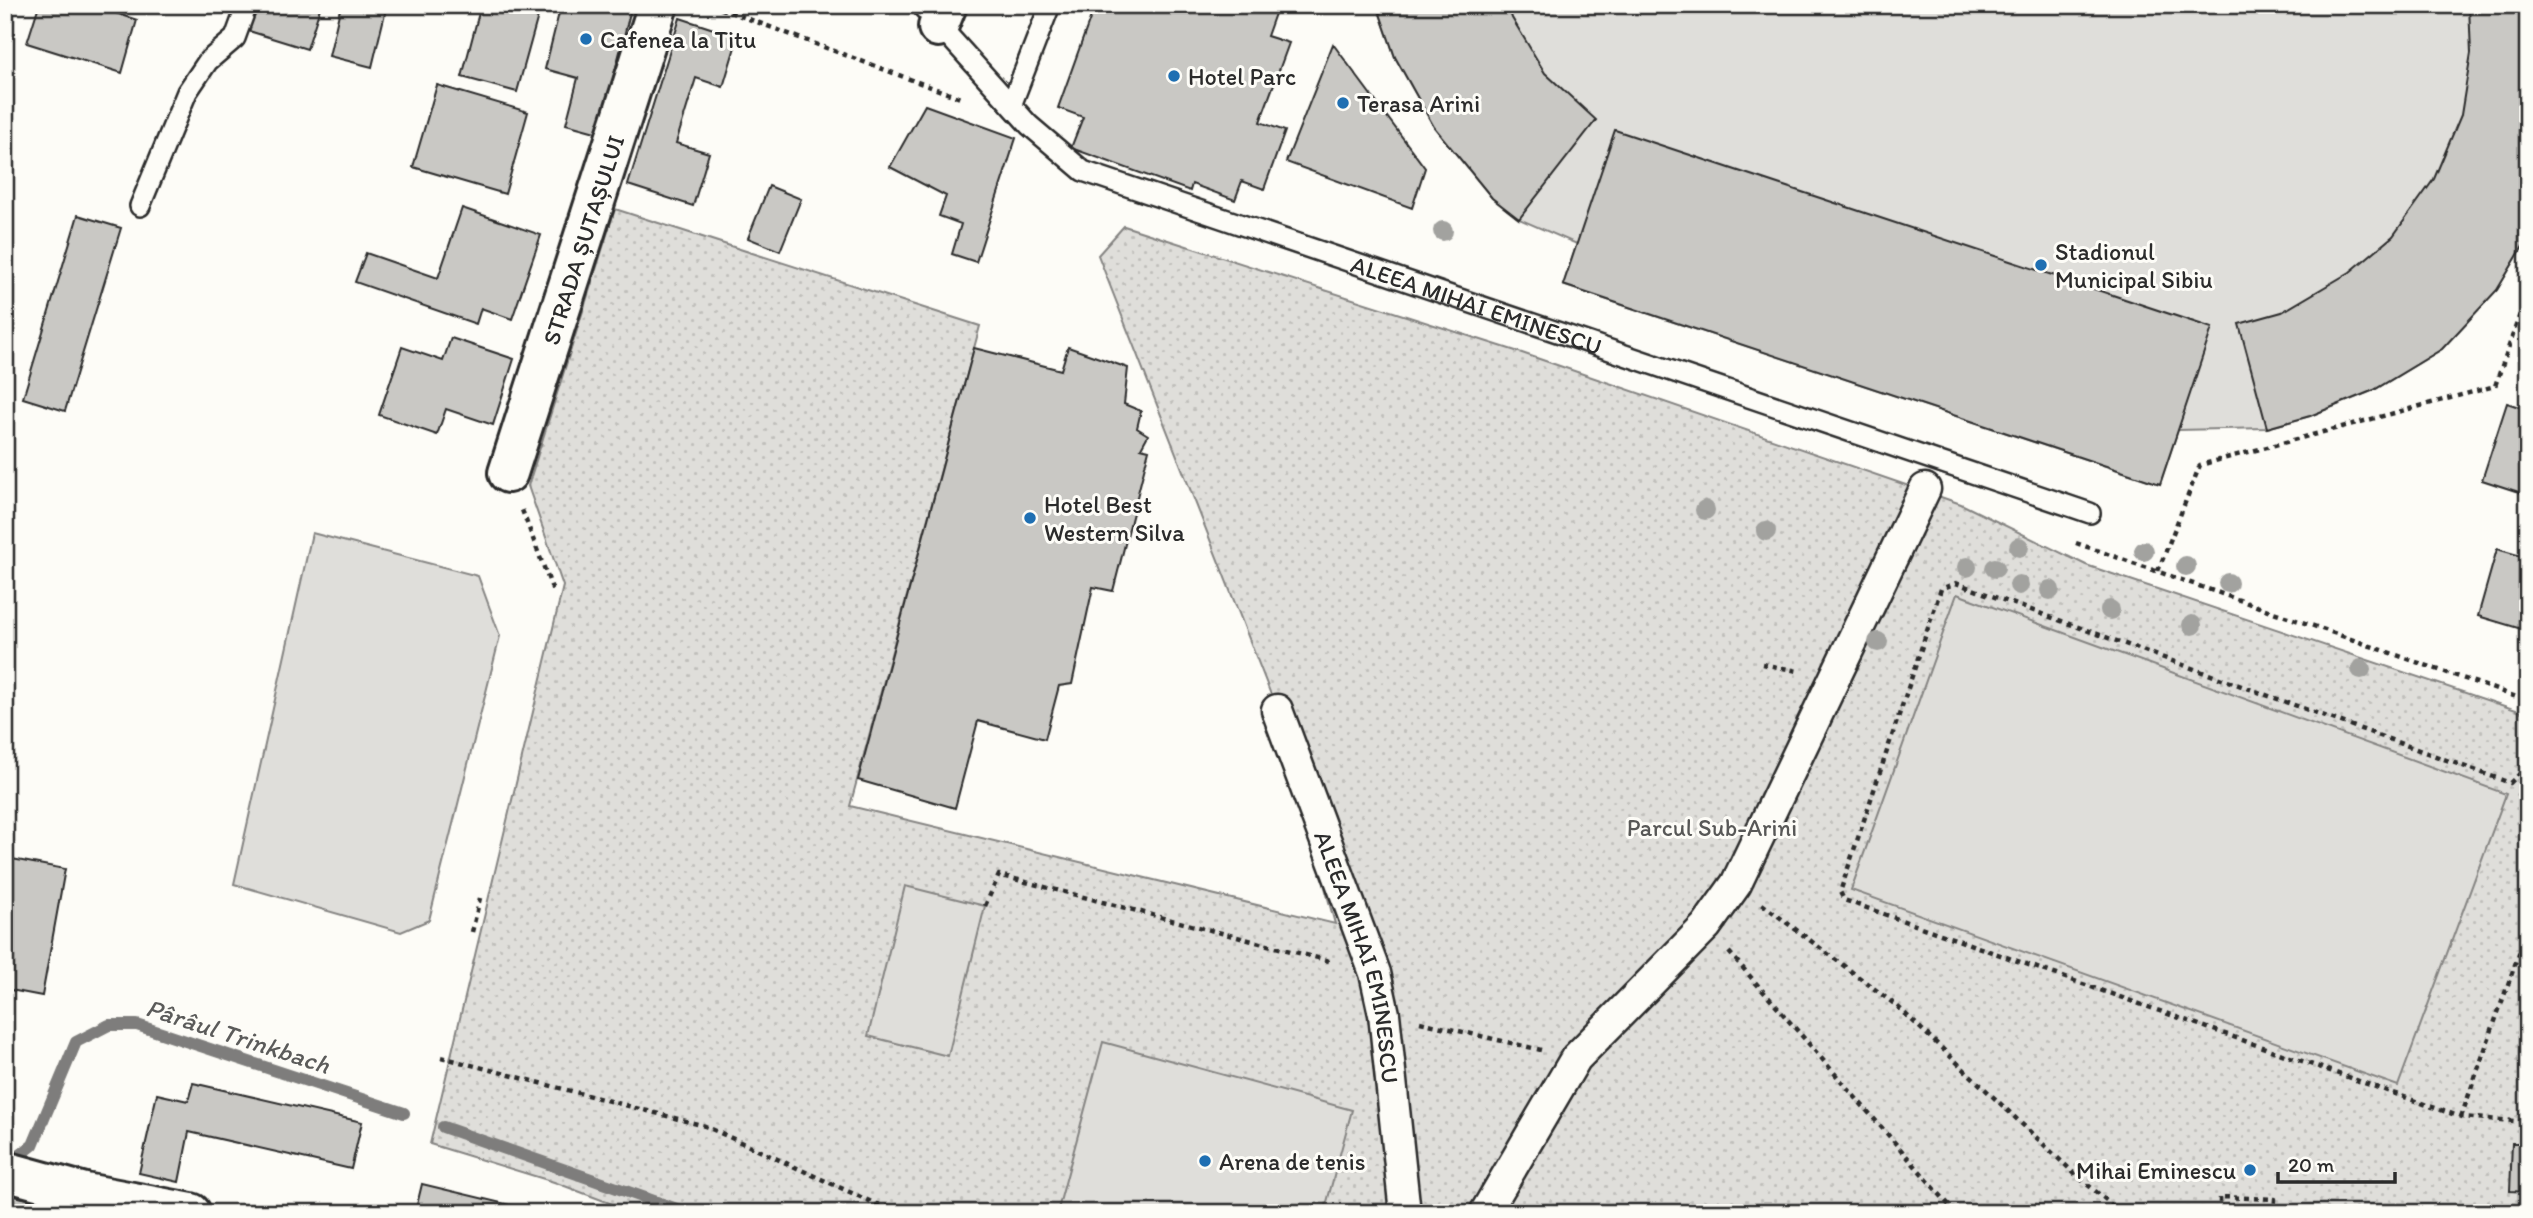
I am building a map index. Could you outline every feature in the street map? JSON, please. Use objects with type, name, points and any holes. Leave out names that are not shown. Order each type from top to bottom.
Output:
[{"type":"street","name":"STRADA ȘUTAȘULUI","points":[[508,473],[658,5]]},
{"type":"street","points":[[1485,1213],[1576,1058],[1706,926],[1736,884],[1925,489]]},
{"type":"street","name":"ALEEA MIHAI EMINESCU","points":[[1277,710],[1375,973],[1384,1014],[1405,1213]]},
{"type":"street","points":[[5,1171],[85,1193],[191,1213]]},
{"type":"lane","points":[[141,206],[187,92],[208,61],[235,38],[247,5]]},
{"type":"lane","points":[[1012,103],[1051,5]]},
{"type":"lane","name":"ALEEA MIHAI EMINESCU","points":[[935,12],[1029,125],[1083,171],[2090,513]]},
{"type":"path","points":[[711,5],[975,104]]},
{"type":"path","points":[[2158,571],[2200,465],[2496,386],[2528,291]]},
{"type":"path","points":[[508,473],[553,591]]},
{"type":"path","points":[[2528,766],[2517,780],[2510,783],[1956,583],[1941,589],[1840,892],[1844,900],[2461,1117],[2528,1122]]},
{"type":"path","points":[[985,906],[999,874],[1375,973]]},
{"type":"path","points":[[1736,884],[1897,1006],[2077,1176],[2122,1213]]},
{"type":"path","points":[[472,932],[480,898]]},
{"type":"path","points":[[1706,926],[1956,1213]]},
{"type":"path","points":[[2461,1117],[2528,928]]},
{"type":"path","points":[[1384,1014],[1576,1058]]},
{"type":"path","points":[[441,1057],[705,1126],[876,1204],[912,1213]]},
{"type":"path","points":[[2220,1213],[2220,1197],[2274,1199],[2274,1213]]},
{"type":"green space","name":"Stadionul Municipal Sibiu","points":[[1377,5],[2528,5],[2528,238],[2497,290],[2442,349],[2374,390],[2310,416],[2267,428],[2178,430],[2160,484],[1563,285],[1577,244],[1519,219],[1492,198],[1434,127],[1395,57]]},
{"type":"green space","name":"Parcul Sub-Arini","points":[[615,209],[980,326],[850,806],[1335,924],[1277,710],[1098,255],[1124,226],[1519,352],[1961,504],[2086,565],[2528,714],[2528,1213],[636,1213],[554,1182],[430,1144],[563,586],[528,486]]},
{"type":"green space","points":[[312,533],[478,576],[500,636],[429,920],[401,932],[234,884]]},
{"type":"green space","points":[[1957,594],[2506,794],[2398,1086],[1851,890]]},
{"type":"green space","points":[[905,886],[985,906],[948,1056],[868,1036]]},
{"type":"green space","name":"Arena de tenis","points":[[1103,1042],[1352,1110],[1324,1213],[1057,1213]]},
{"type":"building","points":[[39,5],[91,5],[137,20],[122,73],[27,43]]},
{"type":"building","points":[[256,5],[321,5],[307,49],[249,31]]},
{"type":"building","points":[[341,5],[387,5],[372,67],[329,56]]},
{"type":"building","points":[[481,5],[541,5],[517,92],[462,77]]},
{"type":"building","points":[[561,5],[632,5],[599,133],[566,124],[578,78],[545,69]]},
{"type":"building","name":"Hotel Parc","points":[[1095,5],[1278,5],[1267,36],[1289,43],[1260,122],[1285,131],[1264,189],[1242,181],[1235,200],[1192,184],[1190,191],[1071,148],[1083,117],[1058,108]]},
{"type":"building","points":[[1377,5],[1508,5],[1512,18],[1545,73],[1596,120],[1519,219],[1492,198],[1434,127],[1395,57]]},
{"type":"building","points":[[2469,5],[2528,5],[2528,238],[2497,290],[2442,349],[2374,390],[2310,416],[2267,428],[2239,324],[2282,312],[2350,272],[2393,236],[2434,179],[2461,115],[2471,53]]},
{"type":"building","points":[[680,18],[738,37],[723,87],[696,78],[676,143],[709,153],[693,206],[628,185]]},
{"type":"building","name":"Terasa Arini","points":[[1333,44],[1425,168],[1412,208],[1286,162]]},
{"type":"building","points":[[437,85],[528,112],[505,194],[413,167]]},
{"type":"building","points":[[925,105],[1016,138],[976,262],[952,254],[961,224],[939,216],[946,196],[890,167]]},
{"type":"building","points":[[1615,130],[2212,328],[2160,484],[1563,285]]},
{"type":"building","points":[[769,186],[801,199],[780,251],[748,238]]},
{"type":"building","points":[[462,208],[541,235],[512,319],[481,308],[476,324],[355,282],[366,253],[438,278]]},
{"type":"building","points":[[78,215],[121,228],[65,411],[23,398]]},
{"type":"building","points":[[451,338],[514,359],[493,425],[446,409],[437,435],[379,415],[402,347],[443,361]]},
{"type":"building","name":"Hotel Best Western Silva","points":[[1068,347],[1128,368],[1124,404],[1141,411],[1137,428],[1148,435],[1141,448],[1149,450],[1113,591],[1093,587],[1072,684],[1059,686],[1045,739],[978,721],[955,808],[858,780],[974,348],[1061,370]]},
{"type":"building","points":[[2507,403],[2528,410],[2528,495],[2482,480]]},
{"type":"building","points":[[2497,549],[2528,558],[2528,631],[2478,616]]},
{"type":"building","points":[[12,859],[65,869],[42,996],[5,989],[5,881]]},
{"type":"building","points":[[193,1083],[362,1122],[351,1169],[189,1132],[179,1182],[139,1173],[157,1094],[188,1101]]},
{"type":"building","points":[[2512,1143],[2528,1143],[2528,1192],[2510,1191]]},
{"type":"building","points":[[422,1184],[535,1211],[535,1213],[415,1213]]},
{"type":"building","points":[[5,1194],[64,1207],[63,1213],[5,1213]]},
{"type":"waterway","name":"Pârâul Trinkbach","points":[[6,1156],[19,1156],[33,1145],[76,1042],[109,1025],[137,1025],[404,1113]]},
{"type":"waterway","name":"Pârâul Trinkbach","points":[[443,1127],[688,1213]]},
{"type":"place","name":"Cafenea la Titu","points":[[586,39]]},
{"type":"place","name":"Hotel Parc","points":[[1174,76]]},
{"type":"place","name":"Terasa Arini","points":[[1343,103]]},
{"type":"place","name":"Stadionul Municipal Sibiu","points":[[2041,265]]},
{"type":"place","name":"Hotel Best Western Silva","points":[[1030,518]]},
{"type":"place","name":"Arena de tenis","points":[[1205,1161]]},
{"type":"place","name":"Mihai Eminescu","points":[[2250,1170]]}]
